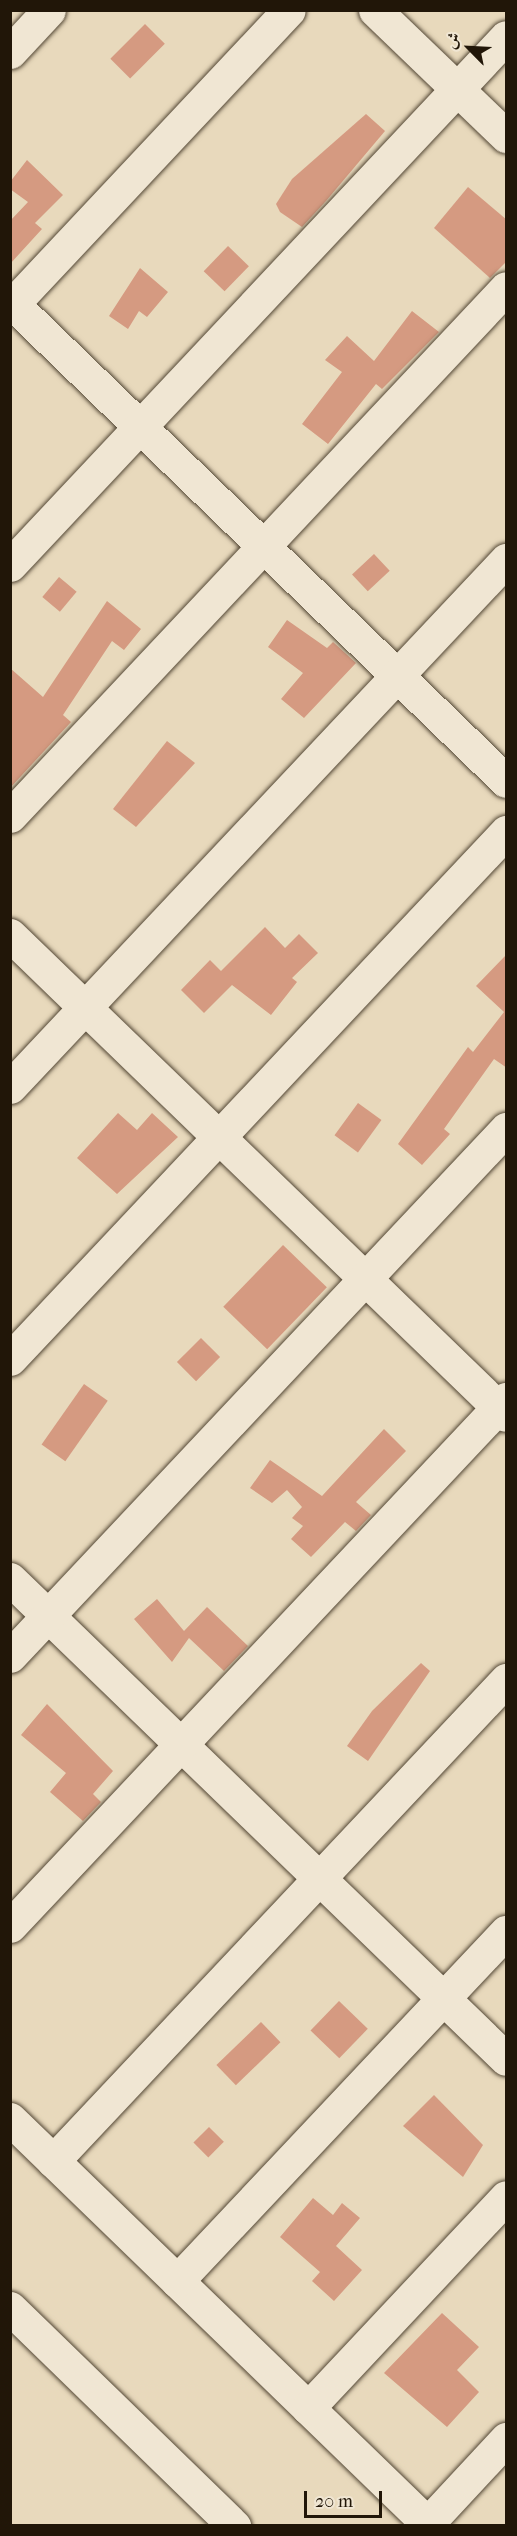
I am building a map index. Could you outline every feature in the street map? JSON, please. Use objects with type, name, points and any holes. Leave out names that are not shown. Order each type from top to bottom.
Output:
[{"type":"street","points":[[10,52],[49,10]]},
{"type":"street","points":[[289,10],[11,304],[507,782]]},
{"type":"street","points":[[375,10],[507,136]]},
{"type":"street","points":[[10,565],[507,37]]},
{"type":"street","points":[[10,816],[507,288]]},
{"type":"street","points":[[10,1087],[507,560]]},
{"type":"street","points":[[10,1359],[507,832]]},
{"type":"street","points":[[10,935],[366,1279],[504,1407],[10,1926]]},
{"type":"street","points":[[10,1656],[507,1129]]},
{"type":"street","points":[[10,1579],[507,2059]]},
{"type":"street","points":[[53,2161],[507,1680]]},
{"type":"street","points":[[177,2281],[507,1932]]},
{"type":"street","points":[[10,2119],[429,2524],[507,2439]]},
{"type":"street","points":[[308,2408],[507,2197]]},
{"type":"street","points":[[10,2308],[234,2526]]},
{"type":"building","points":[[145,24],[165,44],[130,78],[110,59]]},
{"type":"building","points":[[366,114],[385,131],[326,201],[302,227],[280,212],[276,204],[292,179]]},
{"type":"building","points":[[27,160],[63,195],[35,223],[42,229],[10,264],[10,221],[28,202],[10,189],[10,182]]},
{"type":"building","points":[[468,187],[507,220],[507,261],[490,278],[434,228]]},
{"type":"building","points":[[228,246],[249,266],[225,291],[204,271]]},
{"type":"building","points":[[140,268],[168,292],[147,317],[139,311],[128,329],[109,316]]},
{"type":"building","points":[[412,311],[439,332],[382,389],[376,384],[328,444],[302,424],[342,372],[325,360],[347,336],[374,361]]},
{"type":"building","points":[[374,554],[390,571],[368,591],[352,574]]},
{"type":"building","points":[[59,577],[77,592],[60,612],[42,597]]},
{"type":"building","points":[[107,601],[141,629],[124,650],[112,641],[63,715],[71,722],[10,788],[10,668],[43,697]]},
{"type":"building","points":[[287,620],[327,648],[333,642],[356,663],[304,718],[281,699],[303,673],[268,647]]},
{"type":"building","points":[[167,741],[195,763],[136,827],[113,809]]},
{"type":"building","points":[[265,927],[285,948],[299,934],[318,953],[292,978],[297,982],[271,1015],[232,985],[204,1013],[181,990],[210,960],[221,971]]},
{"type":"building","points":[[507,954],[507,1068],[494,1059],[444,1129],[450,1134],[422,1165],[398,1144],[468,1047],[473,1052],[504,1012],[476,986]]},
{"type":"building","points":[[358,1103],[381,1120],[358,1152],[334,1135]]},
{"type":"building","points":[[118,1113],[137,1130],[152,1113],[178,1137],[117,1194],[77,1158]]},
{"type":"building","points":[[283,1245],[327,1287],[267,1349],[223,1307]]},
{"type":"building","points":[[201,1338],[220,1357],[196,1381],[177,1362]]},
{"type":"building","points":[[84,1384],[108,1401],[65,1461],[42,1445]]},
{"type":"building","points":[[384,1429],[406,1451],[356,1502],[371,1515],[356,1531],[345,1522],[311,1557],[291,1539],[303,1526],[292,1518],[302,1507],[287,1490],[272,1503],[250,1488],[270,1460],[322,1496]]},
{"type":"building","points":[[157,1599],[184,1631],[207,1607],[248,1646],[224,1671],[189,1638],[172,1662],[134,1619]]},
{"type":"building","points":[[421,1663],[430,1671],[368,1761],[347,1746],[372,1711]]},
{"type":"building","points":[[47,1704],[113,1771],[93,1794],[101,1802],[83,1821],[50,1792],[66,1773],[21,1735]]},
{"type":"building","points":[[339,2001],[368,2029],[339,2058],[311,2030]]},
{"type":"building","points":[[261,2022],[280,2042],[236,2085],[216,2065]]},
{"type":"building","points":[[434,2095],[483,2145],[463,2177],[403,2126]]},
{"type":"building","points":[[209,2127],[224,2142],[208,2157],[193,2143]]},
{"type":"building","points":[[313,2198],[333,2215],[342,2203],[360,2218],[336,2246],[362,2270],[334,2301],[312,2281],[320,2272],[280,2237]]},
{"type":"building","points":[[442,2313],[479,2347],[457,2370],[479,2392],[447,2427],[384,2373]]}]
